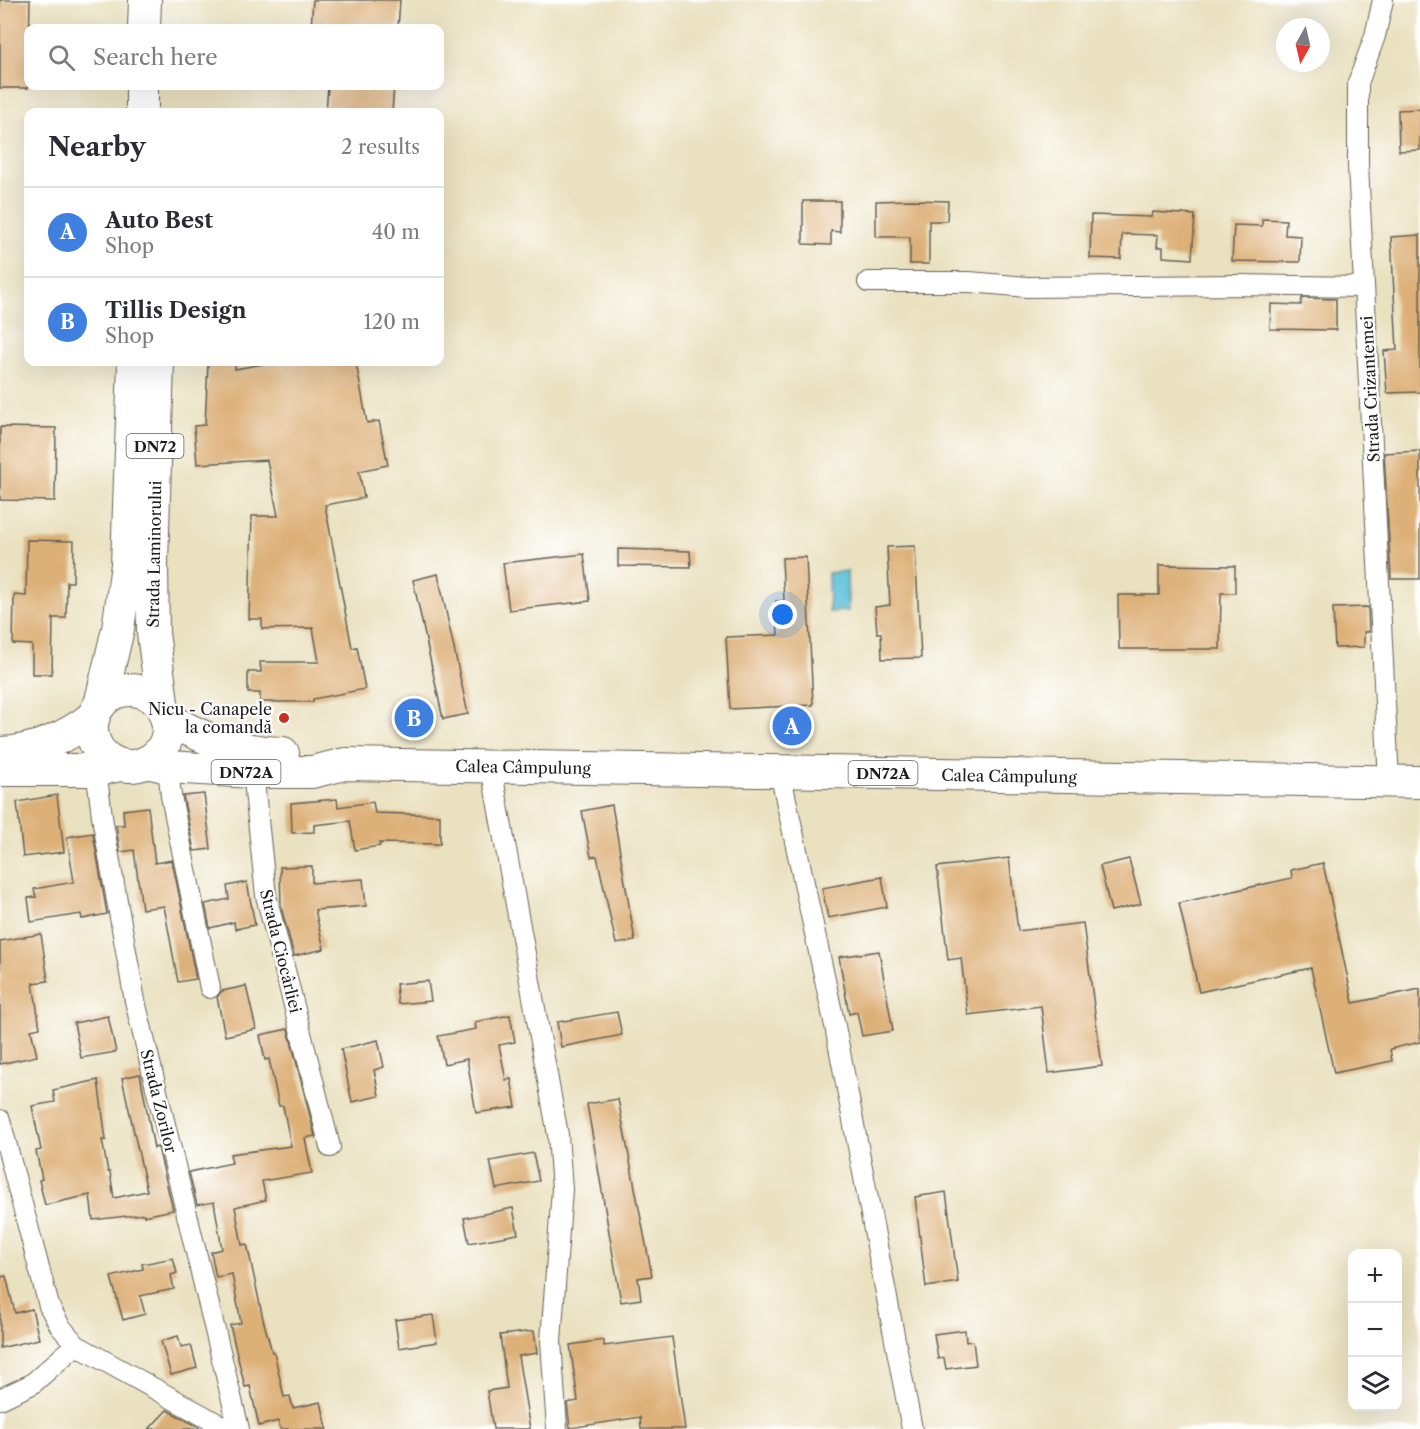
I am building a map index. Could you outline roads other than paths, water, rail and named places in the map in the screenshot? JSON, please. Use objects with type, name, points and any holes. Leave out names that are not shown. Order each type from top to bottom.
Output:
[{"type":"main road","points":[[144,24],[145,0]]},
{"type":"main road","points":[[165,0],[165,24]]},
{"type":"main road","points":[[142,90],[142,108]]},
{"type":"main road","points":[[163,108],[164,90]]},
{"type":"main road","name":"Strada Laminorului","points":[[97,710],[118,628],[124,589],[128,542],[134,366]]},
{"type":"main road","name":"Strada Laminorului","points":[[158,366],[152,564],[153,633],[165,714]]},
{"type":"main road","name":"Calea Câmpulung","points":[[0,753],[35,747],[66,736],[97,710],[109,696],[133,690],[150,697],[165,714],[252,762]]},
{"type":"main road","points":[[97,710],[92,728],[94,740],[104,756],[133,766]]},
{"type":"main road","name":"DN72","points":[[133,766],[155,756],[166,739],[165,714]]},
{"type":"main road","name":"Calea Câmpulung","points":[[0,770],[252,762],[312,772],[345,764],[1420,782]]},
{"type":"street","name":"Strada Crizantemei","points":[[1383,0],[1375,36],[1358,83],[1358,165],[1389,782]]},
{"type":"street","points":[[868,282],[969,282],[1027,287],[1239,285],[1364,287]]},
{"type":"street","name":"Strada Ciocârliei","points":[[252,762],[266,896],[330,1147]]},
{"type":"street","points":[[133,766],[171,796],[210,988]]},
{"type":"street","name":"Strada Zorilor","points":[[133,766],[103,823],[135,1001],[239,1429]]},
{"type":"street","points":[[491,767],[558,1134],[562,1189],[551,1341],[557,1429]]},
{"type":"street","points":[[780,772],[835,1026],[912,1429]]},
{"type":"street","points":[[0,1120],[48,1306],[60,1326],[76,1345],[227,1429]]},
{"type":"street","points":[[0,1399],[32,1384],[76,1345]]},
{"type":"water","points":[[847,571],[848,611],[829,612],[828,573]]},
{"type":"place","name":"Nicu - Canapele la comandă","points":[[284,718]]},
{"type":"place","name":"Tillis Design","points":[[414,718]]},
{"type":"place","name":"Auto Best","points":[[792,726]]}]
